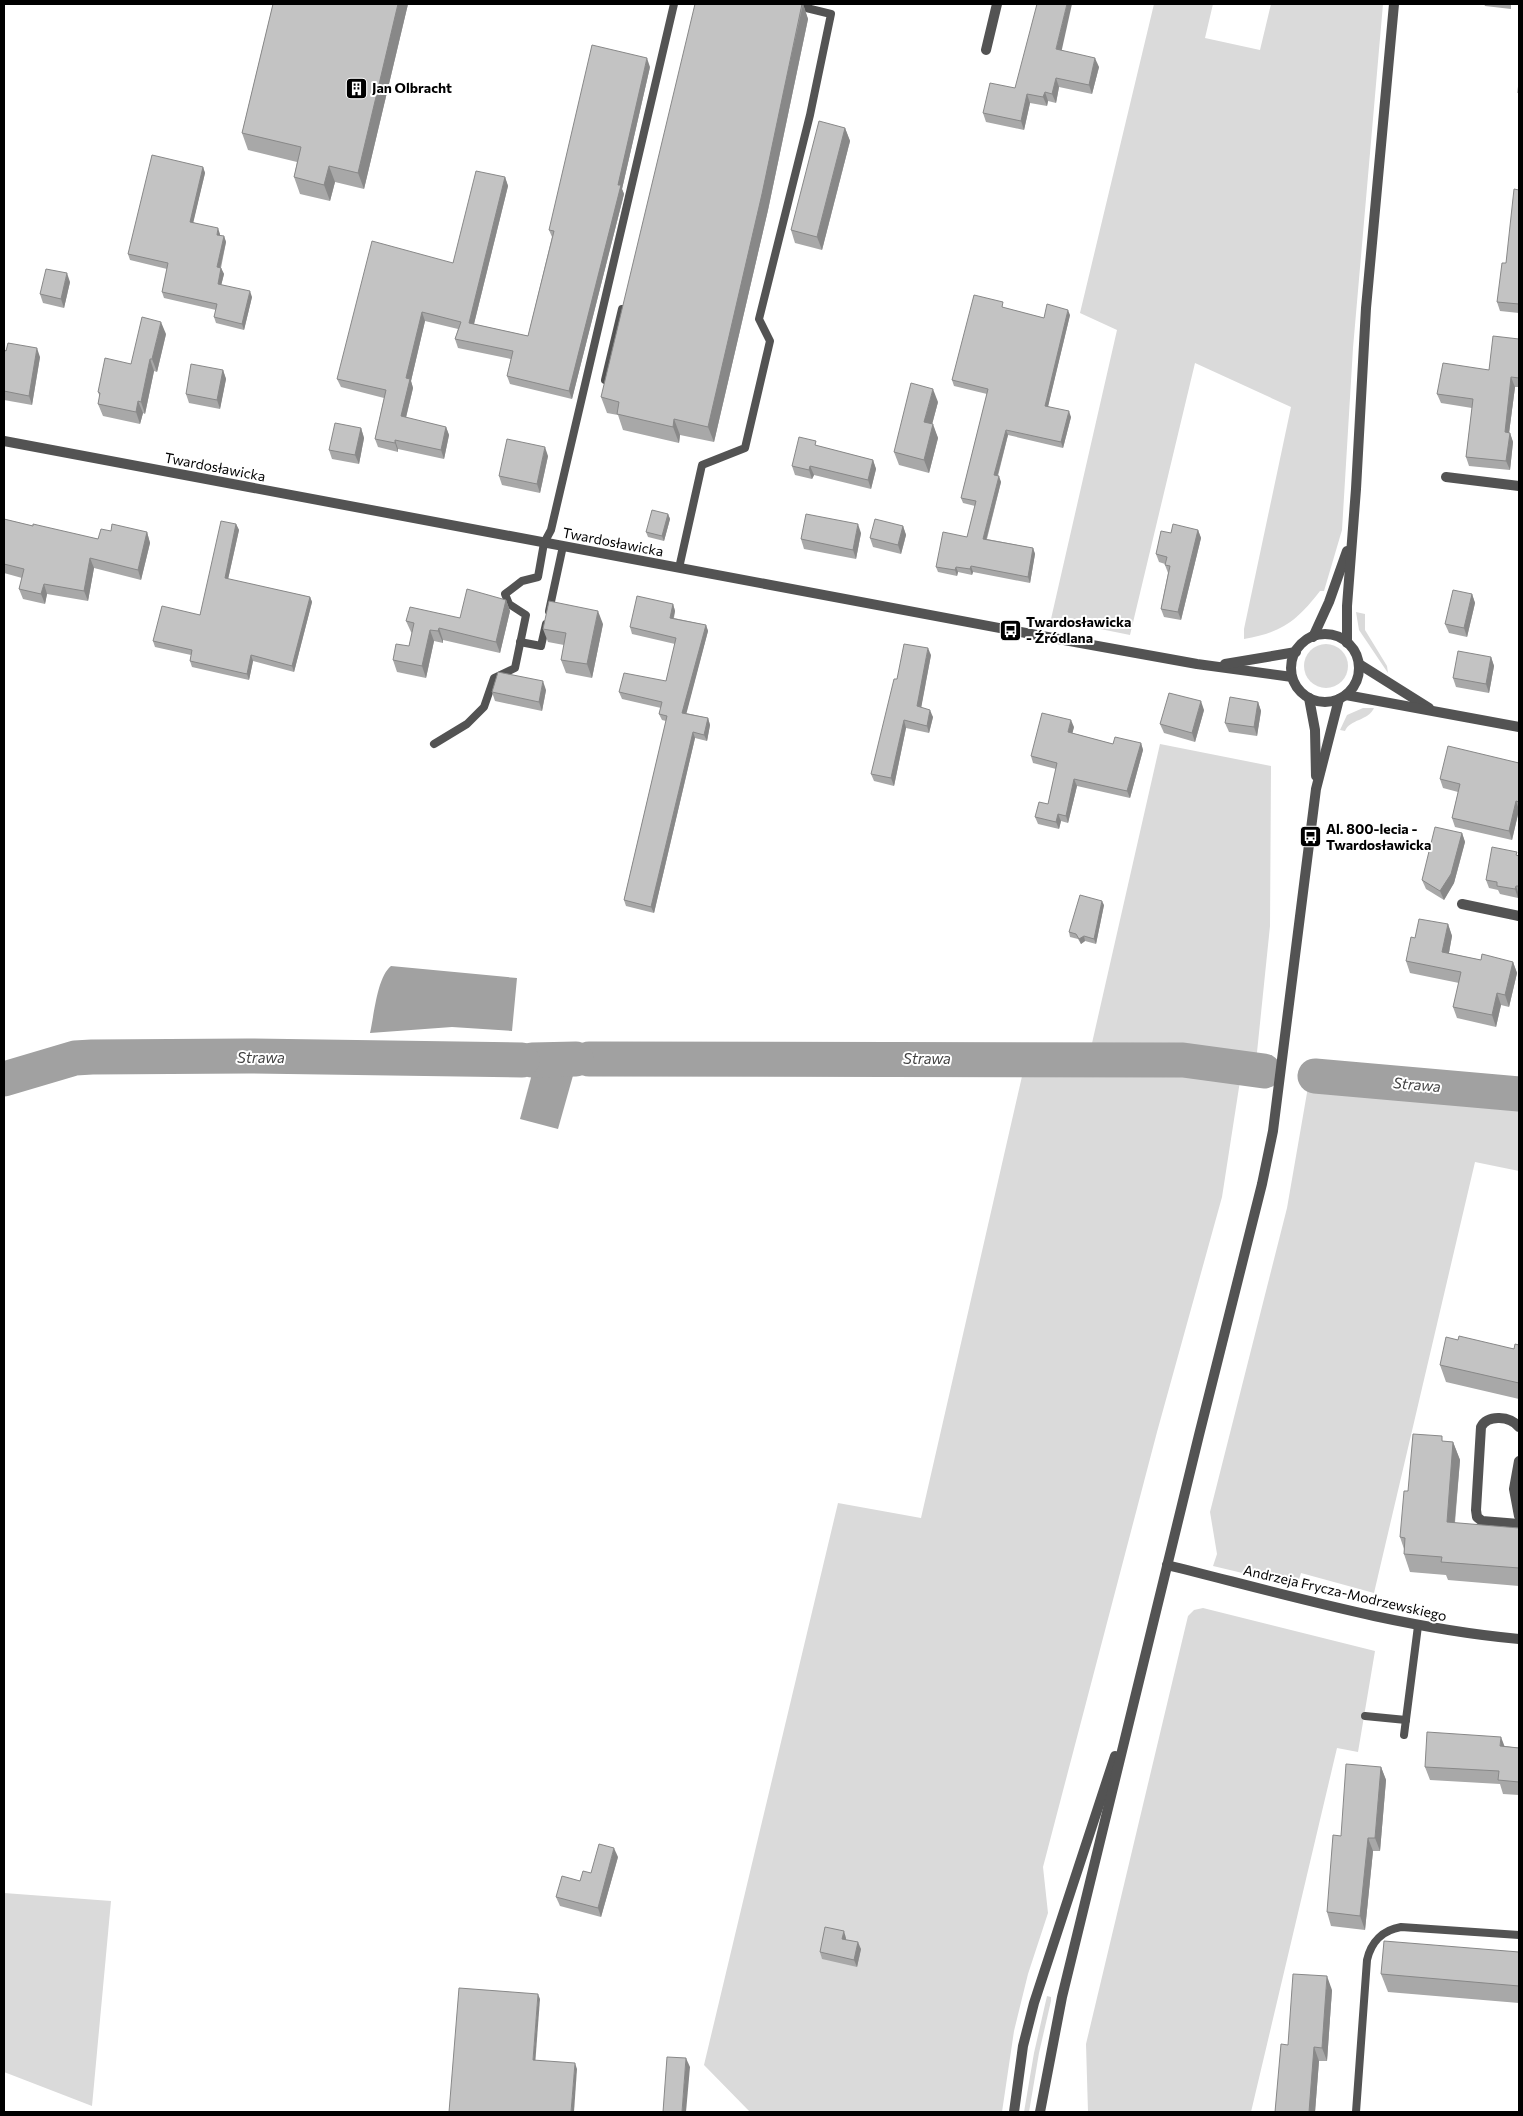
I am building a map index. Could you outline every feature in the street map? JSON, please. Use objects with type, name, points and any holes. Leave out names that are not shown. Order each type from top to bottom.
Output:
[{"type":"street","points":[[986,50],[997,4]]},
{"type":"street","points":[[1348,643],[1347,606],[1366,308],[1394,4]]},
{"type":"street","name":"Twardosławicka","points":[[4,441],[1042,636],[1197,664],[1217,665],[1292,677]]},
{"type":"street","points":[[1446,477],[1519,486]]},
{"type":"street","points":[[1313,637],[1339,576],[1353,530]]},
{"type":"street","points":[[1316,789],[1343,697],[1357,681],[1359,664],[1356,654],[1348,643],[1334,636],[1313,637],[1301,645],[1292,660],[1292,677],[1298,689],[1309,698],[1323,702],[1343,697],[1436,711],[1519,727]]},
{"type":"street","name":"Twardosławicka","points":[[1217,665],[1296,652]]},
{"type":"street","points":[[1359,664],[1372,674],[1436,711]]},
{"type":"street","points":[[1040,2112],[1062,1997],[1262,1184],[1273,1131],[1316,789],[1315,730],[1309,698]]},
{"type":"street","points":[[1462,904],[1519,916]]},
{"type":"street","points":[[1519,1426],[1511,1420],[1504,1418],[1490,1418],[1484,1421],[1480,1434],[1476,1510],[1477,1517],[1482,1521],[1519,1523]]},
{"type":"street","points":[[1519,1461],[1514,1489],[1519,1516]]},
{"type":"street","name":"Andrzeja Frycza-Modrzewskiego","points":[[1167,1565],[1418,1626],[1519,1639]]},
{"type":"street","points":[[1014,2112],[1023,2046],[1050,1948],[1136,1691]]},
{"type":"lane","points":[[434,744],[467,724],[484,708],[494,678],[514,668],[526,615],[509,604],[505,594],[522,581],[538,577],[544,543],[551,530],[674,4]]},
{"type":"lane","points":[[679,568],[702,465],[745,448],[770,341],[759,319],[810,115],[831,14],[790,4]]},
{"type":"lane","points":[[605,380],[624,303]]},
{"type":"lane","points":[[520,642],[541,646],[563,546]]},
{"type":"lane","points":[[1404,1735],[1418,1626]]},
{"type":"lane","points":[[1365,1716],[1406,1720]]},
{"type":"lane","points":[[1356,2112],[1366,1960],[1379,1938],[1392,1928],[1401,1926],[1519,1935]]},
{"type":"shaded area","points":[[1154,4],[1213,4],[1205,38],[1260,50],[1271,4],[1383,4],[1353,348],[1342,530],[1324,591],[1320,591],[1296,618],[1287,624],[1268,633],[1244,639],[1244,629],[1291,407],[1195,363],[1130,635],[1051,619],[1117,330],[1080,313]]},
{"type":"shaded area","points":[[1356,612],[1365,614],[1365,630],[1387,666],[1388,673],[1359,630]]},
{"type":"shaded area","points":[[1330,644],[1342,650],[1347,657],[1347,675],[1342,682],[1335,687],[1322,688],[1314,685],[1307,678],[1304,662],[1307,654],[1314,647]]},
{"type":"shaded area","points":[[1363,708],[1374,708],[1368,715],[1347,727],[1345,731],[1340,730],[1347,715]]},
{"type":"shaded area","points":[[1160,744],[1271,766],[1270,926],[1256,1062],[1220,1057],[1090,1052]]},
{"type":"shaded area","points":[[391,966],[517,978],[512,1031],[452,1027],[370,1033],[379,988],[386,971]]},
{"type":"shaded area","points":[[533,1070],[574,1072],[558,1129],[520,1119]]},
{"type":"shaded area","points":[[1175,1071],[1240,1081],[1222,1197],[1157,1432],[1043,1867],[1048,1913],[1028,1974],[1014,2031],[1002,2112],[750,2112],[704,2065],[838,1503],[921,1518],[1023,1072]]},
{"type":"shaded area","points":[[1308,1087],[1320,1090],[1519,1105],[1519,1171],[1475,1162],[1374,1593],[1301,1573],[1297,1586],[1213,1566],[1217,1554],[1210,1512],[1287,1208]]},
{"type":"shaded area","points":[[1203,1608],[1375,1651],[1358,1752],[1337,1748],[1251,2112],[1088,2112],[1086,2044],[1188,1616],[1194,1610]]},
{"type":"shaded area","points":[[4,1893],[111,1901],[92,2106],[4,2072]]},
{"type":"shaded area","points":[[1047,1996],[1051,1997],[1051,2001],[1039,2053],[1029,2112],[1024,2112],[1034,2053]]},
{"type":"building","points":[[273,4],[398,4],[358,173],[329,166],[324,185],[294,177],[301,147],[242,133]]},
{"type":"building","points":[[695,4],[802,4],[762,194],[708,427],[674,419],[673,427],[617,414],[619,402],[601,397]]},
{"type":"building","points":[[1037,4],[1067,4],[1056,49],[1095,58],[1089,85],[1056,78],[1052,94],[1045,92],[1043,97],[1027,94],[1021,121],[983,113],[990,83],[1015,88]]},
{"type":"building","points":[[592,45],[647,58],[618,185],[621,185],[569,391],[507,376],[513,351],[455,339],[461,322],[422,312],[406,378],[410,379],[401,416],[446,427],[441,450],[395,440],[395,443],[375,439],[386,390],[337,379],[372,241],[453,263],[476,171],[505,177],[469,323],[528,336],[554,231],[549,230]]},
{"type":"building","points":[[819,121],[845,128],[817,237],[791,230]]},
{"type":"building","points":[[152,155],[203,167],[190,222],[218,228],[217,235],[224,236],[217,267],[221,268],[218,284],[250,291],[242,324],[214,317],[217,304],[162,292],[168,263],[128,254]]},
{"type":"building","points":[[1514,189],[1519,190],[1519,304],[1497,302],[1502,263],[1506,263]]},
{"type":"building","points":[[46,269],[67,273],[61,299],[40,294]]},
{"type":"building","points":[[974,295],[1003,302],[1002,307],[1044,318],[1047,304],[1068,310],[1045,406],[1069,411],[1061,442],[1006,430],[994,475],[999,476],[983,539],[1033,548],[1028,577],[971,566],[970,569],[956,567],[955,570],[936,567],[943,532],[967,537],[976,501],[961,498],[988,389],[952,380]]},
{"type":"building","points":[[142,317],[161,322],[152,359],[150,359],[141,402],[138,401],[136,412],[98,404],[100,393],[98,392],[105,358],[131,364]]},
{"type":"building","points":[[1493,336],[1519,339],[1519,378],[1511,377],[1505,432],[1510,433],[1506,461],[1466,457],[1473,399],[1437,394],[1443,363],[1489,370]]},
{"type":"building","points":[[8,343],[37,348],[29,396],[4,391],[4,350],[6,351]]},
{"type":"building","points":[[191,364],[223,370],[217,400],[186,394]]},
{"type":"building","points":[[911,383],[933,389],[924,422],[933,424],[924,460],[894,452]]},
{"type":"building","points":[[335,423],[361,428],[355,455],[329,450]]},
{"type":"building","points":[[799,437],[816,441],[815,445],[873,460],[868,480],[810,466],[809,470],[792,466]]},
{"type":"building","points":[[507,439],[545,447],[537,484],[499,476]]},
{"type":"building","points":[[652,510],[668,514],[662,536],[646,532]]},
{"type":"building","points":[[806,514],[858,524],[853,550],[801,539]]},
{"type":"building","points":[[4,519],[98,539],[101,529],[111,531],[112,524],[147,532],[138,570],[90,558],[84,591],[44,584],[41,594],[19,589],[24,569],[4,564]]},
{"type":"building","points":[[875,519],[903,526],[898,545],[870,538]]},
{"type":"building","points":[[221,521],[236,524],[225,578],[310,597],[292,666],[251,655],[247,674],[190,661],[192,650],[153,641],[162,606],[200,615]]},
{"type":"building","points":[[1173,524],[1198,530],[1178,612],[1161,609],[1170,566],[1165,565],[1167,557],[1156,554],[1161,531],[1171,533]]},
{"type":"building","points":[[467,589],[506,600],[496,642],[439,628],[438,631],[430,630],[422,666],[393,660],[396,644],[409,646],[414,623],[406,621],[410,607],[460,618]]},
{"type":"building","points":[[1453,590],[1472,594],[1464,628],[1445,624]]},
{"type":"building","points":[[637,596],[673,604],[670,618],[706,625],[682,713],[708,718],[704,735],[693,732],[651,907],[624,900],[667,716],[659,714],[662,702],[619,692],[624,673],[666,681],[676,638],[630,627]]},
{"type":"building","points":[[549,601],[598,611],[587,664],[561,660],[566,633],[543,629]]},
{"type":"building","points":[[904,644],[928,648],[917,706],[930,710],[927,726],[904,720],[891,778],[871,774],[894,679],[897,679]]},
{"type":"building","points":[[1458,651],[1491,657],[1486,684],[1453,678]]},
{"type":"building","points":[[498,672],[543,681],[539,702],[492,692]]},
{"type":"building","points":[[1169,693],[1201,701],[1192,733],[1160,724]]},
{"type":"building","points":[[1230,697],[1258,702],[1254,727],[1225,723]]},
{"type":"building","points":[[1042,713],[1071,720],[1068,732],[1113,744],[1115,737],[1141,743],[1127,791],[1074,779],[1066,816],[1058,814],[1056,822],[1035,817],[1039,802],[1048,804],[1057,763],[1031,756]]},
{"type":"building","points":[[1448,746],[1519,763],[1519,802],[1516,801],[1509,831],[1452,818],[1460,784],[1440,779]]},
{"type":"building","points":[[1435,827],[1462,833],[1451,874],[1440,891],[1422,880]]},
{"type":"building","points":[[1492,847],[1517,852],[1516,855],[1519,856],[1519,886],[1516,886],[1515,889],[1497,886],[1497,882],[1486,880]]},
{"type":"building","points":[[1080,895],[1102,901],[1094,939],[1084,936],[1079,939],[1076,934],[1069,932]]},
{"type":"building","points":[[1419,919],[1448,924],[1442,952],[1481,960],[1482,954],[1513,962],[1505,995],[1497,993],[1492,1015],[1453,1007],[1461,972],[1406,961],[1411,937],[1415,938]]},
{"type":"building","points":[[1459,1336],[1514,1349],[1515,1344],[1519,1345],[1519,1383],[1440,1365],[1446,1337],[1458,1340]]},
{"type":"building","points":[[1413,1434],[1442,1436],[1442,1441],[1453,1442],[1447,1522],[1519,1528],[1519,1568],[1441,1562],[1442,1557],[1404,1554],[1405,1538],[1400,1537],[1404,1491],[1408,1491]]},
{"type":"building","points":[[1427,1732],[1501,1737],[1500,1746],[1519,1748],[1519,1782],[1498,1780],[1499,1771],[1425,1767]]},
{"type":"building","points":[[1346,1764],[1381,1767],[1375,1838],[1368,1838],[1360,1916],[1327,1912],[1333,1835],[1341,1836]]},
{"type":"building","points":[[599,1844],[614,1848],[598,1908],[556,1897],[562,1876],[580,1881],[583,1871],[591,1873]]},
{"type":"building","points":[[825,1927],[844,1931],[842,1939],[858,1942],[854,1960],[820,1952]]},
{"type":"building","points":[[1384,1941],[1519,1952],[1519,1986],[1381,1974]]},
{"type":"building","points":[[1293,1974],[1327,1976],[1322,2048],[1314,2047],[1309,2112],[1275,2112],[1281,2044],[1288,2045]]},
{"type":"building","points":[[459,1988],[538,1994],[533,2060],[575,2063],[571,2112],[449,2112]]},
{"type":"building","points":[[667,2057],[686,2058],[682,2112],[663,2112]]},
{"type":"waterway","name":"Strawa","points":[[4,1079],[75,1058],[92,1057],[248,1056],[522,1060]]},
{"type":"waterway","name":"Strawa","points":[[532,1060],[576,1059]]},
{"type":"waterway","name":"Strawa","points":[[589,1059],[1183,1060],[1264,1071]]},
{"type":"waterway","name":"Strawa","points":[[1315,1076],[1519,1094]]},
{"type":"place","name":"Jan Olbracht","points":[[356,88]]},
{"type":"place","name":"Twardosławicka - Źródlana","points":[[1010,630]]},
{"type":"place","name":"Al. 800-lecia - Twardosławicka","points":[[1310,837]]}]
